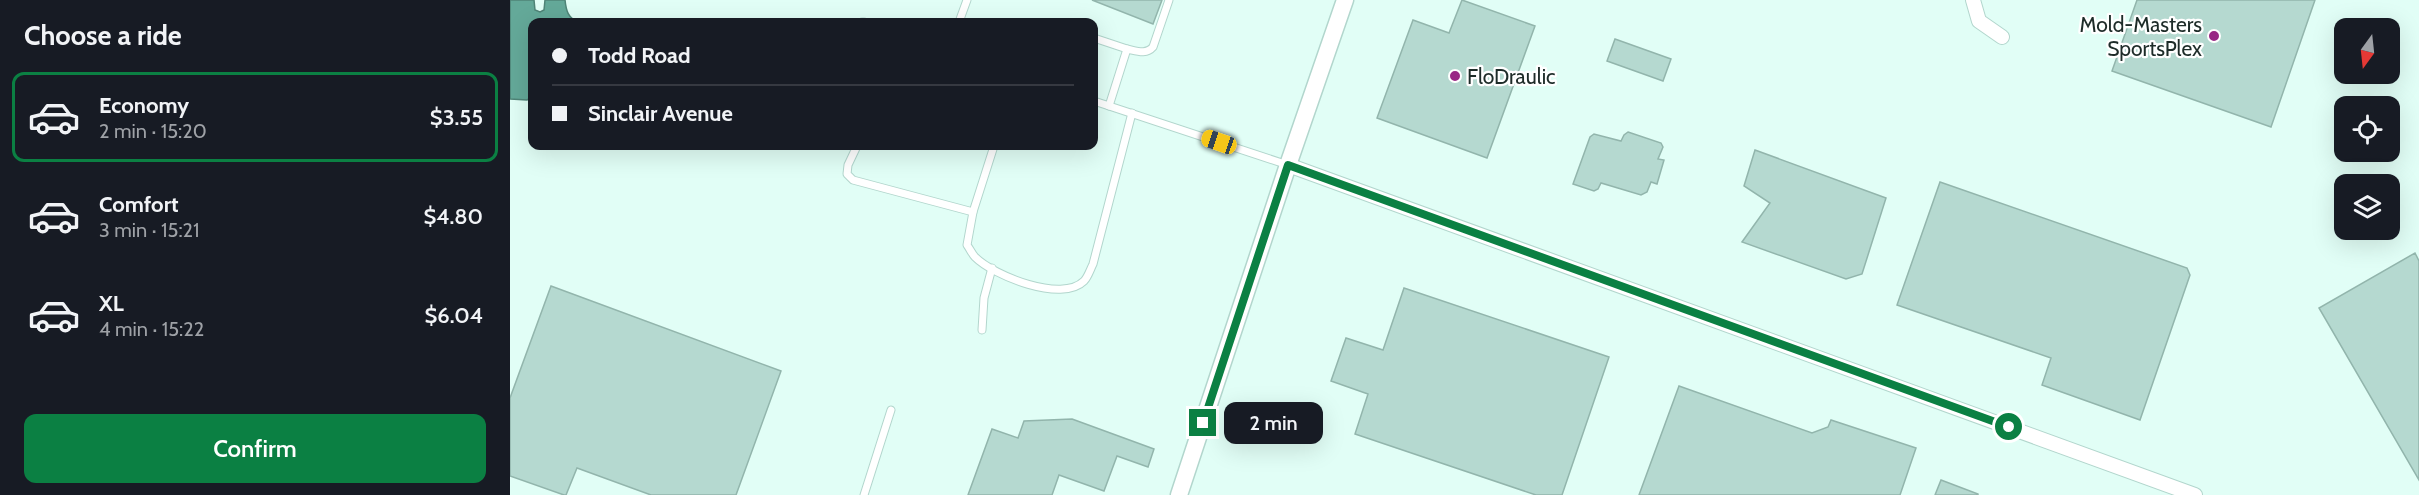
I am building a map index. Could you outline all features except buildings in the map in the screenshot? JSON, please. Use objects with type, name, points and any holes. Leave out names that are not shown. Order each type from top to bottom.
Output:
[{"type":"street","points":[[1179,495],[1288,165],[1346,0]]},
{"type":"street","points":[[1973,0],[1979,21],[2002,37]]},
{"type":"street","points":[[1288,165],[2195,495]]},
{"type":"lane","points":[[960,18],[967,0]]},
{"type":"lane","points":[[1098,39],[1127,49],[1149,51],[1169,0]]},
{"type":"lane","points":[[1109,106],[1127,49]]},
{"type":"lane","points":[[1098,102],[1288,165]]},
{"type":"lane","points":[[993,150],[973,212],[967,245],[975,257],[1015,281],[1045,288],[1067,289],[1078,286],[1086,279],[1093,264],[1132,113]]},
{"type":"lane","points":[[855,150],[848,165],[847,174],[853,180],[973,212]]},
{"type":"lane","points":[[982,330],[984,298],[992,268]]},
{"type":"lane","points":[[864,495],[891,410]]},
{"type":"shaded area","points":[[510,0],[534,0],[535,10],[540,12],[544,10],[545,0],[565,0],[571,18],[528,18],[528,99],[510,99]]},
{"type":"place","name":"Mold-Masters SportsPlex","points":[[2214,36]]},
{"type":"place","name":"FloDraulic","points":[[1455,76]]},
{"type":"route","points":[[1203,423],[1288,165],[2009,427]]}]
